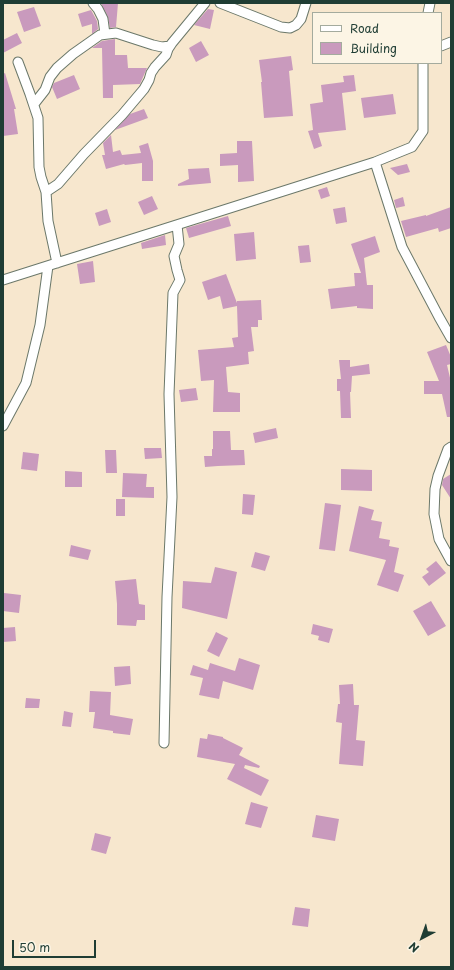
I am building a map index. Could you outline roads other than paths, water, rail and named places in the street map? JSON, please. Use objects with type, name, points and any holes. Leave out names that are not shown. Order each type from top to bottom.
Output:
[{"type":"street","points":[[93,3],[103,19],[105,34]]},
{"type":"street","points":[[46,192],[58,184],[144,89],[150,80],[151,72],[205,3]]},
{"type":"street","points":[[220,3],[281,27],[290,28],[296,25],[306,3]]},
{"type":"street","points":[[34,104],[45,90],[50,77],[57,68],[73,54],[100,35],[116,33],[153,45],[162,47],[170,46]]},
{"type":"street","points":[[3,426],[26,383],[40,325],[52,264],[46,192],[39,167],[38,118],[18,62]]},
{"type":"street","points":[[3,280],[375,162],[412,147],[423,131],[423,64]]},
{"type":"street","points":[[375,162],[402,247],[451,338]]},
{"type":"street","points":[[164,743],[167,597],[172,497],[169,394],[173,293],[180,280],[174,256],[179,244],[177,225]]},
{"type":"street","points":[[451,447],[448,449],[434,489],[434,514],[439,539],[451,561]]}]
